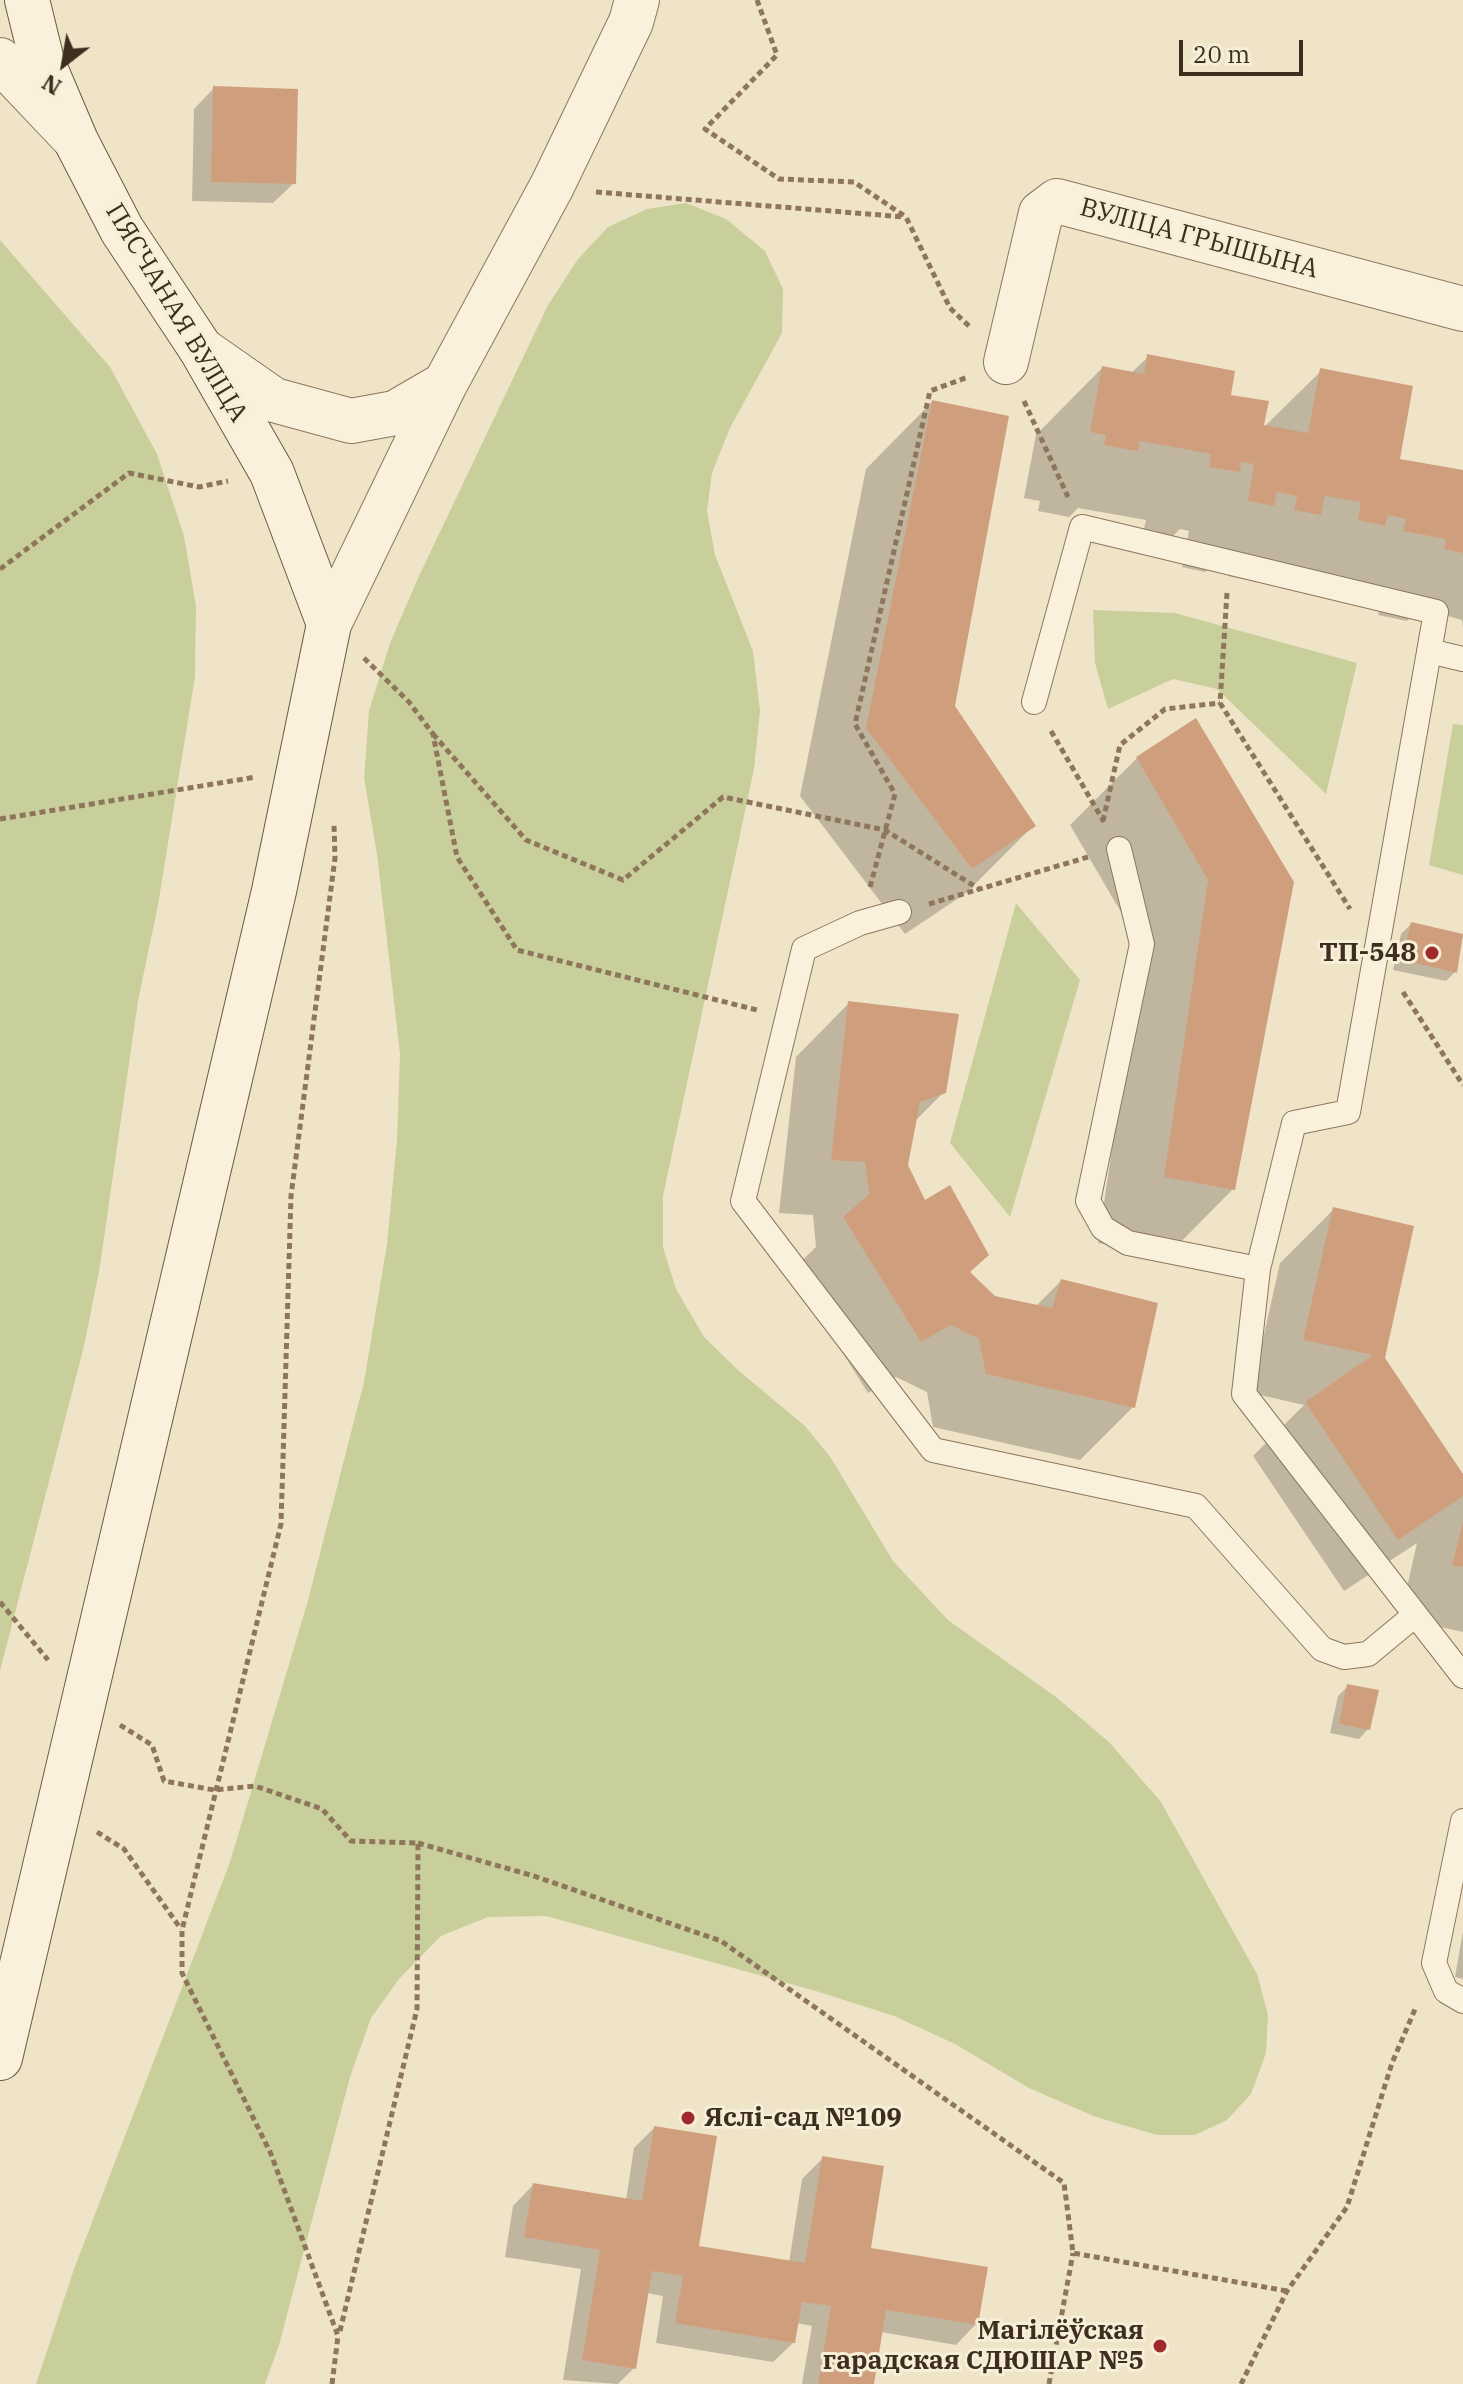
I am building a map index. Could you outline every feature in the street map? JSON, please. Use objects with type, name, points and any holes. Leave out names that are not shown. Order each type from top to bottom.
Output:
[{"type":"street","name":"ПЯСЧАНАЯ ВУЛІЦА","points":[[27,0],[42,61],[76,141],[122,230],[201,349],[272,473],[329,624]]},
{"type":"street","points":[[0,2058],[274,891],[329,624],[445,384],[552,186],[631,22],[637,0]]},
{"type":"street","points":[[0,60],[76,141]]},
{"type":"street","name":"ВУЛІЦА ГРЫШЫНА","points":[[1006,362],[1041,213],[1057,201],[1463,309]]},
{"type":"street","points":[[201,349],[274,400],[351,421],[395,413],[445,384]]},
{"type":"lane","points":[[1034,702],[1082,527],[1436,612],[1348,1112],[1294,1123],[1258,1269],[1244,1394],[1463,1676]]},
{"type":"lane","points":[[1429,651],[1463,659]]},
{"type":"lane","points":[[1119,849],[1142,944],[1088,1201],[1103,1228],[1128,1243],[1258,1269]]},
{"type":"lane","points":[[899,912],[860,923],[804,949],[743,1201],[933,1450],[1196,1506],[1322,1649],[1344,1657],[1368,1654],[1415,1615]]},
{"type":"lane","points":[[1463,1821],[1434,1963],[1446,1991],[1463,2001]]},
{"type":"path","points":[[757,0],[777,55],[705,129],[779,179],[854,182],[906,217],[950,308],[1006,362],[1082,527]]},
{"type":"path","points":[[624,195],[906,217]]},
{"type":"path","points":[[860,923],[895,794],[855,724],[930,391],[1006,362]]},
{"type":"path","points":[[0,569],[129,473],[199,487],[272,473]]},
{"type":"path","points":[[1229,562],[1220,703],[1463,1085]]},
{"type":"path","points":[[329,624],[409,702],[526,840],[623,880],[723,797],[885,830],[979,889]]},
{"type":"path","points":[[899,912],[1119,849],[1034,702]]},
{"type":"path","points":[[1103,822],[1120,745],[1165,709],[1220,703]]},
{"type":"path","points":[[433,734],[457,857],[517,950],[720,1000]]},
{"type":"path","points":[[0,819],[299,770]]},
{"type":"path","points":[[334,811],[335,858],[291,1196],[281,1524],[182,1930],[182,1973],[271,2154],[338,2336]]},
{"type":"path","points":[[0,1602],[84,1701],[152,1745],[164,1781],[214,1790],[255,1786],[322,1809],[351,1841],[418,1843],[534,1876],[721,1941],[1064,2183],[1073,2253],[1049,2384]]},
{"type":"path","points":[[59,1807],[124,1849],[182,1930]]},
{"type":"path","points":[[332,2384],[338,2336],[417,2009],[418,1843]]},
{"type":"path","points":[[1241,2384],[1287,2291],[1347,2207],[1392,2063],[1434,1963]]},
{"type":"path","points":[[1073,2253],[1287,2291]]},
{"type":"green space","points":[[686,203],[726,219],[765,251],[783,289],[782,333],[730,428],[712,473],[707,511],[715,555],[753,651],[760,711],[754,769],[663,1196],[663,1247],[676,1289],[704,1337],[805,1426],[831,1458],[893,1561],[948,1620],[1056,1697],[1109,1742],[1161,1802],[1257,1974],[1268,2015],[1266,2053],[1251,2094],[1227,2120],[1195,2135],[1157,2135],[1096,2117],[1029,2088],[955,2044],[894,2016],[816,1991],[546,1916],[488,1917],[441,1936],[399,1979],[371,2018],[350,2077],[279,2345],[265,2384],[36,2384],[74,2269],[230,1862],[307,1604],[364,1382],[387,1244],[397,1140],[400,1054],[377,854],[364,778],[369,711],[390,643],[419,576],[548,305],[578,259],[608,227],[647,209]]},
{"type":"green space","points":[[0,240],[110,367],[157,454],[184,536],[196,606],[195,677],[158,905],[138,1001],[100,1266],[84,1346],[0,1671]]},
{"type":"green space","points":[[1093,610],[1175,613],[1357,663],[1326,794],[1217,689],[1173,679],[1108,709],[1095,663]]},
{"type":"green space","points":[[1453,724],[1463,725],[1463,875],[1429,865]]},
{"type":"green space","points":[[1016,903],[1080,980],[1010,1217],[950,1143]]},
{"type":"building","points":[[213,86],[298,89],[296,184],[211,182]]},
{"type":"building","points":[[1147,354],[1235,371],[1231,395],[1269,401],[1264,425],[1308,433],[1320,368],[1413,386],[1400,459],[1463,470],[1463,553],[1444,549],[1446,539],[1403,531],[1406,519],[1388,515],[1385,526],[1358,520],[1361,502],[1325,496],[1321,515],[1294,510],[1297,496],[1277,492],[1274,506],[1248,501],[1254,464],[1241,462],[1240,472],[1209,467],[1211,454],[1140,441],[1138,451],[1104,445],[1106,435],[1090,432],[1102,366],[1144,374]]},
{"type":"building","points":[[932,400],[1009,416],[955,706],[1036,826],[972,869],[866,728]]},
{"type":"building","points":[[1196,718],[1294,882],[1235,1190],[1164,1177],[1208,880],[1136,757]]},
{"type":"building","name":"ТП-548","points":[[1411,922],[1463,934],[1457,973],[1402,960]]},
{"type":"building","points":[[848,1001],[959,1014],[946,1093],[920,1102],[908,1165],[925,1200],[950,1185],[989,1255],[970,1272],[995,1296],[1052,1308],[1061,1279],[1158,1303],[1135,1408],[986,1374],[979,1339],[951,1325],[921,1342],[843,1217],[869,1194],[865,1162],[831,1160]]},
{"type":"building","points":[[1333,1207],[1414,1226],[1385,1358],[1463,1474],[1463,1496],[1398,1540],[1305,1402],[1373,1355],[1303,1340]]},
{"type":"building","points":[[1463,1522],[1463,1567],[1452,1565]]},
{"type":"building","points":[[1347,1684],[1379,1690],[1370,1730],[1339,1724]]},
{"type":"building","points":[[654,2126],[717,2136],[699,2246],[805,2263],[822,2156],[884,2166],[871,2248],[988,2267],[978,2325],[886,2310],[874,2384],[818,2384],[831,2306],[802,2302],[795,2343],[675,2323],[683,2276],[652,2271],[636,2369],[582,2360],[600,2250],[524,2237],[533,2183],[642,2201]]},
{"type":"place","name":"ТП-548","points":[[1432,953]]},
{"type":"place","name":"Яслі-сад №109","points":[[688,2118]]},
{"type":"place","name":"Магілёўская гарадская СДЮШАР №5","points":[[1160,2346]]}]
